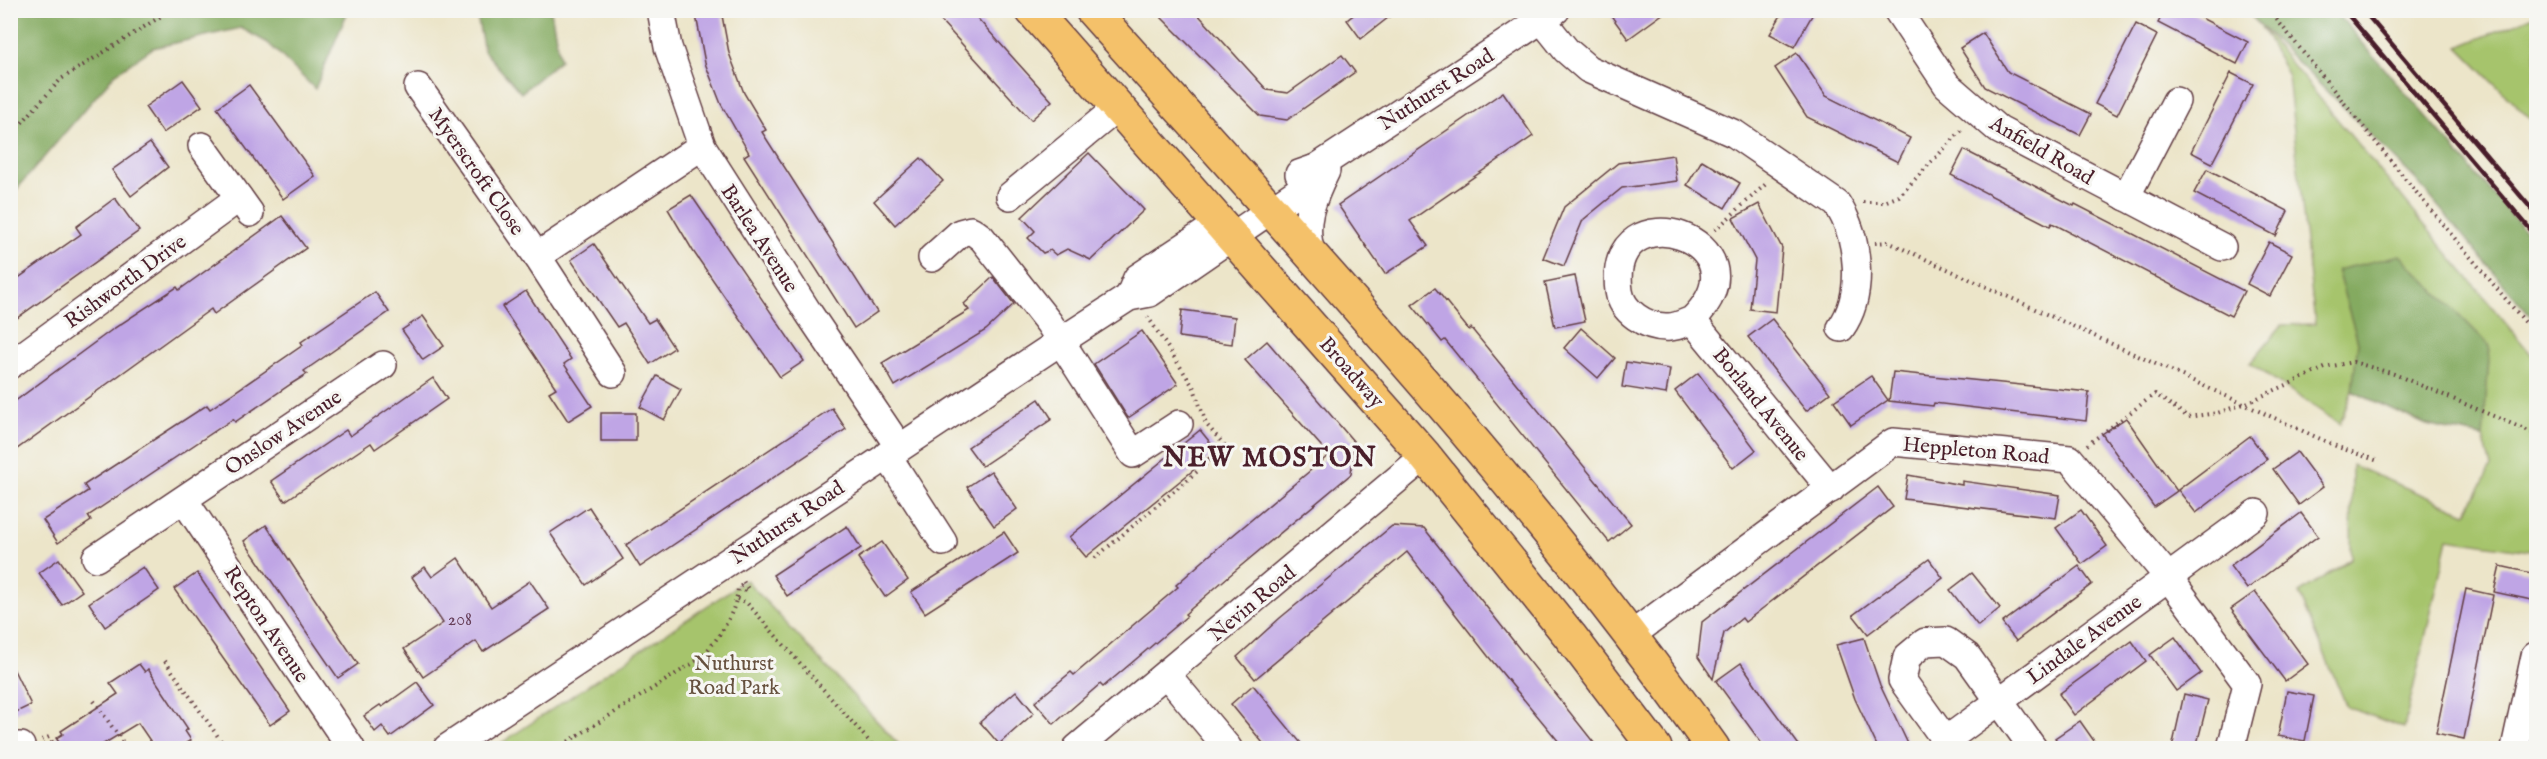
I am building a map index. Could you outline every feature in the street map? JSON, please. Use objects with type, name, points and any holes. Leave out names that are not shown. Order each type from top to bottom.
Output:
[{"type":"highway","name":"Broadway","points":[[1032,10],[1425,456],[1570,636],[1655,748]]},
{"type":"highway","points":[[1092,10],[1447,409],[1630,636],[1713,748]]},
{"type":"street","name":"Barlea Avenue","points":[[661,10],[668,47],[702,146],[893,451],[943,542]]},
{"type":"street","name":"Anfield Road","points":[[1904,13],[1947,85],[1999,130],[2222,248]]},
{"type":"street","points":[[1549,15],[1566,50],[1588,69],[1735,134],[1837,204],[1846,217],[1854,244],[1856,268],[1851,310],[1841,328]]},
{"type":"street","name":"Nuthurst Road","points":[[447,748],[1061,341],[1129,297],[1150,293],[1226,230],[1265,203],[1293,176],[1326,161],[1549,15]]},
{"type":"street","name":"Myerscroft Close","points":[[418,87],[537,256],[613,373]]},
{"type":"street","points":[[2126,197],[2176,101]]},
{"type":"street","points":[[1010,196],[1119,107]]},
{"type":"street","name":"Rishworth Drive","points":[[10,365],[245,205],[202,146]]},
{"type":"street","name":"Myerscroft Close","points":[[537,256],[702,146]]},
{"type":"street","points":[[1312,255],[1308,239],[1308,218],[1326,161]]},
{"type":"street","points":[[932,258],[960,233],[971,231],[982,238],[1061,341],[1133,454],[1179,424]]},
{"type":"street","points":[[1653,232],[1676,232],[1699,245],[1711,264],[1712,291],[1705,307],[1692,320],[1666,328],[1648,324],[1630,313],[1620,295],[1617,275],[1621,260],[1630,246],[1653,232]]},
{"type":"street","name":"Borland Avenue","points":[[1692,320],[1831,489]]},
{"type":"street","name":"Onslow Avenue","points":[[96,558],[383,364]]},
{"type":"street","name":"Heppleton Road","points":[[1630,636],[1893,442],[2070,459],[2169,578],[2247,684],[2231,748]]},
{"type":"street","name":"Nevin Road","points":[[1077,748],[1167,675],[1425,456]]},
{"type":"street","name":"Repton Avenue","points":[[184,500],[351,748]]},
{"type":"street","name":"Lindale Avenue","points":[[2033,748],[2000,701],[1967,656],[1946,641],[1925,642],[1907,657],[1902,680],[1948,745],[2000,701],[2256,513]]},
{"type":"street","points":[[2515,748],[2535,656]]},
{"type":"street","points":[[1167,675],[1228,748]]},
{"type":"path","points":[[10,136],[61,79],[171,10]]},
{"type":"path","points":[[2269,10],[2425,203],[2536,335]]},
{"type":"path","points":[[1837,204],[1847,200],[1884,202],[1899,196],[1978,113]]},
{"type":"path","points":[[1699,245],[1784,168]]},
{"type":"path","points":[[1854,244],[1888,242],[2338,447],[2378,461]]},
{"type":"path","points":[[2070,459],[2154,394],[2188,417],[2217,413],[2244,404],[2327,367],[2353,362],[2394,374],[2536,434]]},
{"type":"path","points":[[558,748],[698,660],[721,632],[737,599],[738,588],[741,586],[745,591],[748,589],[741,578]]},
{"type":"path","points":[[737,599],[746,602],[875,748]]},
{"type":"path","points":[[165,661],[226,748]]},
{"type":"path","points":[[94,701],[126,748]]},
{"type":"path","points":[[49,737],[56,748]]},
{"type":"green space","points":[[11,10],[348,11],[315,89],[268,43],[241,28],[153,48],[115,74],[11,196]]},
{"type":"green space","points":[[476,11],[551,11],[560,60],[521,93],[484,51]]},
{"type":"green space","points":[[2246,11],[2335,11],[2536,244],[2536,323],[2417,181]]},
{"type":"green space","points":[[2536,15],[2536,125],[2458,47]]},
{"type":"green space","points":[[2261,27],[2536,360],[2536,552],[2448,539],[2404,728],[2347,707],[2299,593],[2351,559],[2352,465],[2466,513],[2491,467],[2483,437],[2427,425],[2352,391],[2340,424],[2250,363],[2282,325],[2315,324],[2288,76]]},
{"type":"green space","points":[[2400,255],[2490,346],[2483,437],[2427,425],[2352,391],[2358,342],[2337,270]]},
{"type":"green space","name":"Nuthurst Road Park","points":[[746,580],[902,748],[494,748]]},
{"type":"building","points":[[695,10],[721,10],[729,53],[744,93],[766,130],[762,132],[877,312],[854,328],[744,156],[749,153],[721,104],[705,63]]},
{"type":"building","points":[[931,10],[970,10],[1052,101],[1031,120]]},
{"type":"building","points":[[1154,10],[1194,10],[1267,90],[1288,93],[1342,55],[1355,72],[1287,120],[1260,116]]},
{"type":"building","points":[[1360,10],[1398,10],[1361,39],[1347,20]]},
{"type":"building","points":[[1621,10],[1668,10],[1628,39],[1612,17]]},
{"type":"building","points":[[1784,10],[1815,10],[1794,47],[1770,34]]},
{"type":"building","points":[[2165,10],[2186,10],[2248,42],[2237,64],[2158,23]]},
{"type":"building","points":[[2136,24],[2157,35],[2117,115],[2095,104]]},
{"type":"building","points":[[1983,33],[2008,72],[2091,114],[2080,135],[1985,87],[1960,48]]},
{"type":"building","points":[[1797,53],[1826,96],[1910,138],[1898,162],[1807,117],[1775,68]]},
{"type":"building","points":[[2231,73],[2253,84],[2212,163],[2191,152]]},
{"type":"building","points":[[183,80],[202,106],[163,133],[145,107]]},
{"type":"building","points":[[249,85],[315,176],[283,199],[217,108]]},
{"type":"building","points":[[1503,92],[1533,136],[1410,221],[1428,246],[1385,274],[1338,205]]},
{"type":"building","points":[[150,143],[168,167],[131,196],[112,170]]},
{"type":"building","points":[[1964,150],[2244,291],[2231,316],[2052,223],[2050,226],[1951,175]]},
{"type":"building","points":[[1089,153],[1144,210],[1091,260],[1067,249],[1056,255],[1050,250],[1043,253],[1028,238],[1035,231],[1022,217]]},
{"type":"building","points":[[1673,155],[1677,181],[1622,188],[1583,220],[1564,266],[1543,258],[1564,207],[1618,163]]},
{"type":"building","points":[[921,158],[943,181],[895,225],[874,201]]},
{"type":"building","points":[[1702,160],[1740,183],[1725,208],[1687,185]]},
{"type":"building","points":[[2207,169],[2288,211],[2276,236],[2194,193]]},
{"type":"building","points":[[691,195],[804,361],[780,377],[693,251],[668,209]]},
{"type":"building","points":[[115,198],[139,231],[10,323],[10,284],[81,234],[76,227]]},
{"type":"building","points":[[1759,204],[1782,248],[1776,312],[1750,309],[1755,260],[1733,218]]},
{"type":"building","points":[[282,216],[306,248],[214,314],[211,309],[10,454],[10,405],[113,329],[177,287],[179,290]]},
{"type":"building","points":[[2269,242],[2292,254],[2270,296],[2247,284]]},
{"type":"building","points":[[594,244],[648,323],[655,319],[674,348],[650,364],[624,323],[617,327],[571,260]]},
{"type":"building","points":[[1575,276],[1585,321],[1555,327],[1545,282]]},
{"type":"building","points":[[993,277],[1014,304],[986,330],[895,386],[882,363],[969,310],[964,304]]},
{"type":"building","points":[[1435,288],[1469,330],[1471,328],[1631,524],[1609,542],[1445,340],[1442,342],[1412,305]]},
{"type":"building","points":[[526,291],[571,359],[564,364],[592,406],[568,421],[549,392],[556,388],[502,307]]},
{"type":"building","points":[[375,292],[389,312],[304,371],[307,374],[235,422],[233,419],[88,516],[91,521],[58,543],[43,520],[88,491],[84,485],[207,405],[210,409],[303,345],[301,342]]},
{"type":"building","points":[[1182,310],[1235,317],[1232,344],[1179,337]]},
{"type":"building","points":[[423,316],[444,346],[423,360],[402,330]]},
{"type":"building","points":[[1772,319],[1830,393],[1806,411],[1748,337]]},
{"type":"building","points":[[1581,328],[1615,358],[1598,378],[1564,348]]},
{"type":"building","points":[[1142,331],[1178,384],[1128,418],[1094,364]]},
{"type":"building","points":[[1267,341],[1354,442],[1351,474],[1230,575],[1185,614],[1187,616],[1103,687],[1100,684],[1054,724],[1035,702],[1071,672],[1074,675],[1178,587],[1176,585],[1220,546],[1329,455],[1245,360]]},
{"type":"building","points":[[1626,362],[1670,369],[1666,394],[1622,387]]},
{"type":"building","points":[[1893,372],[2089,392],[2086,421],[1934,403],[1933,406],[1889,401]]},
{"type":"building","points":[[1698,373],[1756,450],[1733,468],[1675,391]]},
{"type":"building","points":[[657,376],[681,389],[664,420],[640,407]]},
{"type":"building","points":[[1871,376],[1888,400],[1851,425],[1834,401]]},
{"type":"building","points":[[433,378],[447,399],[375,449],[371,443],[285,501],[271,481],[346,430],[350,436]]},
{"type":"building","points":[[1039,399],[1052,419],[982,466],[968,447]]},
{"type":"building","points":[[832,408],[846,429],[640,567],[626,545]]},
{"type":"building","points":[[601,413],[636,413],[636,441],[601,441]]},
{"type":"building","points":[[2126,418],[2177,491],[2154,507],[2102,434]]},
{"type":"building","points":[[1200,430],[1217,451],[1086,557],[1069,537]]},
{"type":"building","points":[[2250,436],[2267,459],[2196,513],[2178,490]]},
{"type":"building","points":[[2297,452],[2323,487],[2299,505],[2273,469]]},
{"type":"building","points":[[991,471],[1017,509],[994,526],[967,487]]},
{"type":"building","points":[[1908,475],[1962,485],[1962,481],[2060,495],[2056,518],[1904,499]]},
{"type":"building","points":[[1878,487],[1893,507],[1745,622],[1742,618],[1724,633],[1713,679],[1698,657],[1702,622]]},
{"type":"building","points":[[589,507],[623,559],[586,585],[550,533]]},
{"type":"building","points":[[2081,510],[2107,546],[2082,564],[2056,528]]},
{"type":"building","points":[[2301,513],[2318,536],[2247,589],[2230,566]]},
{"type":"building","points":[[266,525],[358,664],[338,678],[244,541]]},
{"type":"building","points":[[847,526],[861,548],[787,596],[773,575]]},
{"type":"building","points":[[1392,526],[1424,528],[1598,748],[1564,748],[1407,552],[1255,679],[1237,657],[1280,618]]},
{"type":"building","points":[[1004,532],[1018,553],[925,613],[911,592]]},
{"type":"building","points":[[882,542],[908,580],[885,597],[858,558]]},
{"type":"building","points":[[458,558],[491,607],[530,581],[549,609],[483,652],[476,641],[423,677],[404,649],[443,623],[412,577],[425,567],[432,577]]},
{"type":"building","points":[[59,559],[82,591],[62,605],[39,573]]},
{"type":"building","points":[[1929,559],[1943,578],[1868,634],[1853,615]]},
{"type":"building","points":[[2079,566],[2092,584],[2016,641],[2002,623]]},
{"type":"building","points":[[2500,566],[2536,574],[2536,601],[2494,592]]},
{"type":"building","points":[[143,567],[159,590],[105,627],[89,603]]},
{"type":"building","points":[[197,573],[290,711],[270,725],[174,589]]},
{"type":"building","points":[[1972,573],[2000,608],[1978,626],[1950,590]]},
{"type":"building","points":[[2466,589],[2493,595],[2464,739],[2436,733]]},
{"type":"building","points":[[2255,592],[2308,664],[2285,681],[2231,609]]},
{"type":"building","points":[[2175,637],[2201,673],[2176,691],[2150,655]]},
{"type":"building","points":[[1864,638],[1880,685],[1910,748],[1878,748],[1855,699],[1836,645]]},
{"type":"building","points":[[2132,641],[2146,661],[2074,715],[2059,694]]},
{"type":"building","points":[[10,662],[31,705],[10,715]]},
{"type":"building","points":[[1741,663],[1801,748],[1765,748],[1716,681]]},
{"type":"building","points":[[139,664],[145,672],[148,669],[188,729],[185,731],[191,740],[178,748],[155,748],[138,723],[97,748],[63,748],[56,738],[63,734],[61,731],[118,694],[110,683]]},
{"type":"building","points":[[417,682],[434,705],[390,737],[382,726],[375,732],[364,716],[380,705],[382,707]]},
{"type":"building","points":[[1253,685],[1305,748],[1267,748],[1231,704]]},
{"type":"building","points":[[1016,691],[1034,713],[999,744],[980,722]]},
{"type":"building","points":[[2287,691],[2314,696],[2305,741],[2278,736]]},
{"type":"building","points":[[2184,694],[2208,700],[2196,748],[2172,748]]},
{"type":"building","points":[[2080,721],[2099,748],[2063,748],[2055,738]]},
{"type":"railway","points":[[2344,10],[2536,236]]},
{"type":"railway","points":[[2363,10],[2536,214]]},
{"type":"district","name":"NEW MOSTON","points":[[1270,457]]}]
